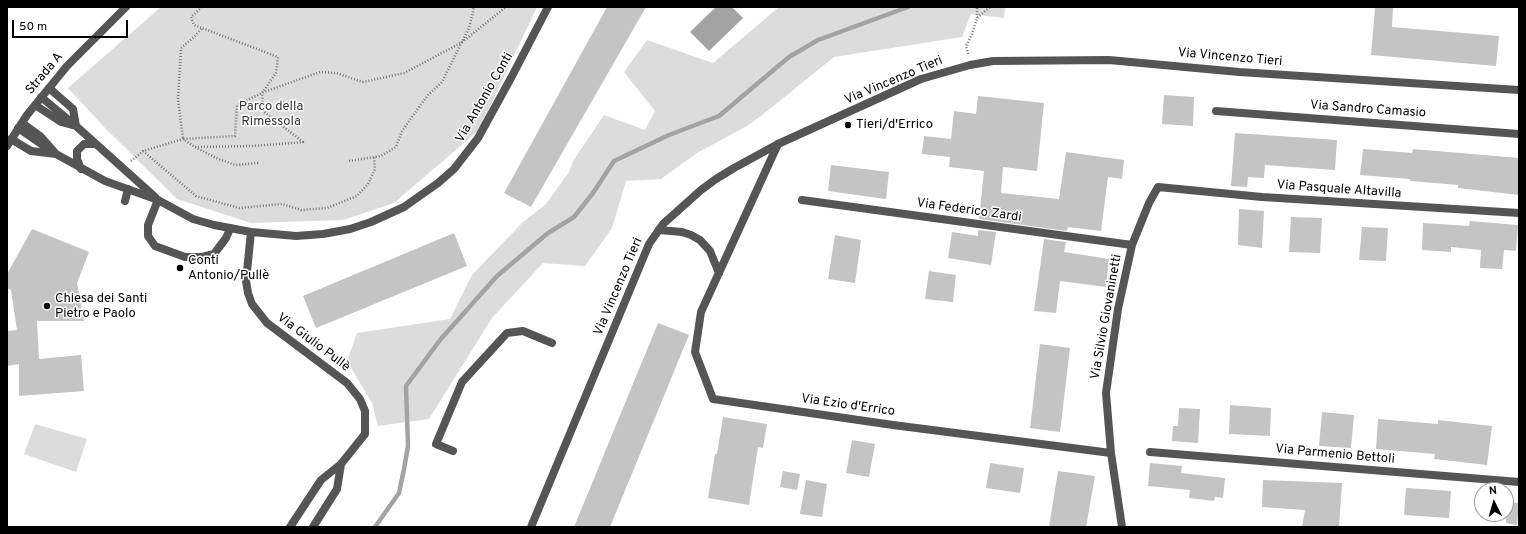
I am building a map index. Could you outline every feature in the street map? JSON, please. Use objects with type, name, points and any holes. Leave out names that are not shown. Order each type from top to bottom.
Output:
[{"type":"street","name":"Strada A","points":[[9,143],[48,88],[126,7]]},
{"type":"street","name":"Via Antonio Conti","points":[[158,200],[193,219],[230,229],[296,236],[323,234],[350,229],[387,216],[420,197],[438,184],[454,169],[478,138],[548,7]]},
{"type":"street","name":"Via Vincenzo Tieri","points":[[531,527],[649,244],[668,219],[716,179],[778,144],[920,80],[970,65],[993,61],[1109,60],[1239,72],[1519,90]]},
{"type":"street","points":[[48,88],[73,109],[76,126]]},
{"type":"street","points":[[41,97],[76,126],[158,200]]},
{"type":"street","points":[[35,105],[61,122],[76,126]]},
{"type":"street","name":"Via Sandro Camasio","points":[[1216,111],[1519,134]]},
{"type":"street","points":[[20,126],[56,154],[81,169],[105,181],[158,200]]},
{"type":"street","points":[[9,143],[31,151],[56,154]]},
{"type":"street","points":[[81,169],[77,159],[77,151],[84,144],[95,144]]},
{"type":"street","name":"Via Ezio d'Errico","points":[[778,144],[701,312],[695,352],[713,399],[893,425],[1111,453]]},
{"type":"street","name":"Via Pasquale Altavilla","points":[[1158,187],[1262,197],[1519,213]]},
{"type":"street","name":"Via Silvio Giovaninetti","points":[[1122,527],[1111,453],[1106,393],[1118,309],[1132,245],[1149,203],[1158,187]]},
{"type":"street","points":[[125,201],[128,189]]},
{"type":"street","points":[[158,200],[148,225],[148,236],[155,246],[185,257],[202,257],[214,254],[226,238],[230,229]]},
{"type":"street","name":"Via Federico Zardi","points":[[802,200],[1132,245]]},
{"type":"street","points":[[659,230],[682,232],[700,240],[710,251],[719,272]]},
{"type":"street","name":"Via Giulio Pullè","points":[[251,232],[246,281],[252,304],[266,324],[347,383],[360,399],[365,411],[365,434],[341,464],[321,480],[290,527]]},
{"type":"street","points":[[453,451],[436,444],[462,382],[507,333],[523,331],[552,343]]},
{"type":"street","name":"Via Parmenio Bettoli","points":[[1150,452],[1519,482]]},
{"type":"street","name":"Via Giulio Pullè","points":[[313,527],[337,489],[341,464]]},
{"type":"path","points":[[195,147],[253,146],[303,142],[263,111],[262,93],[276,73],[278,57],[194,25],[191,17],[202,7]]},
{"type":"path","points":[[349,160],[381,156],[396,147],[402,131],[428,95],[442,82],[469,28],[474,7]]},
{"type":"path","points":[[122,168],[143,151],[183,139],[234,136],[237,105],[262,93],[320,72],[336,73],[362,82],[404,73],[461,43],[506,7]]},
{"type":"path","points":[[970,65],[966,46],[977,18],[977,7]]},
{"type":"path","points":[[977,18],[990,7]]},
{"type":"path","points":[[202,28],[181,48],[178,99],[183,139],[216,158],[235,164],[259,163]]},
{"type":"path","points":[[143,151],[196,196],[239,208],[282,204],[301,210],[327,208],[357,196],[368,184],[375,169],[374,156]]},
{"type":"green space","name":"Parco della Rimessola","points":[[161,7],[537,7],[479,130],[394,203],[343,220],[251,223],[177,199],[106,129],[68,88]]},
{"type":"green space","points":[[779,7],[1005,7],[1004,18],[971,14],[962,37],[834,57],[747,126],[697,153],[661,179],[626,181],[612,228],[585,266],[543,263],[492,318],[429,419],[378,426],[372,403],[347,361],[357,333],[450,319],[472,275],[522,223],[546,204],[569,172],[573,161],[604,115],[645,130],[655,111],[624,72],[647,40],[713,63]]},
{"type":"green space","points":[[35,424],[87,439],[76,472],[24,454]]},
{"type":"shaded area","points":[[716,7],[732,7],[743,18],[709,51],[690,32]]},
{"type":"building","points":[[607,7],[646,7],[531,207],[504,193]]},
{"type":"building","points":[[1375,7],[1393,7],[1392,27],[1499,36],[1496,66],[1371,55]]},
{"type":"building","points":[[1164,95],[1194,97],[1193,126],[1162,124]]},
{"type":"building","points":[[978,96],[1044,103],[1037,171],[1003,167],[1001,193],[1059,199],[1066,152],[1124,160],[1122,179],[1108,177],[1101,231],[1068,227],[1067,231],[979,219],[984,171],[949,167],[950,157],[922,154],[924,136],[951,139],[954,111],[976,114]]},
{"type":"building","points":[[1235,133],[1337,140],[1335,170],[1265,165],[1264,178],[1248,177],[1247,187],[1231,186]]},
{"type":"building","points":[[1363,149],[1412,153],[1413,149],[1519,158],[1519,195],[1458,188],[1458,185],[1360,175]]},
{"type":"building","points":[[831,165],[889,172],[886,199],[828,191]]},
{"type":"building","points":[[1239,209],[1264,211],[1262,248],[1238,245]]},
{"type":"building","points":[[1291,217],[1322,218],[1320,253],[1289,252]]},
{"type":"building","points":[[1470,221],[1518,225],[1516,251],[1504,250],[1502,269],[1480,268],[1481,250],[1451,247],[1451,252],[1422,250],[1423,223],[1469,226]]},
{"type":"building","points":[[1362,227],[1388,228],[1386,261],[1359,260]]},
{"type":"building","name":"Chiesa dei Santi Pietro e Paolo","points":[[32,229],[89,252],[77,283],[84,321],[37,321],[39,359],[81,355],[84,391],[19,396],[19,364],[7,366],[7,331],[17,330],[11,290],[7,288],[7,274]]},
{"type":"building","points":[[978,230],[996,232],[991,265],[948,258],[952,232],[978,236]]},
{"type":"building","points":[[454,233],[467,266],[316,328],[303,296]]},
{"type":"building","points":[[835,235],[861,240],[855,283],[828,279]]},
{"type":"building","points":[[1044,239],[1066,242],[1064,252],[1109,259],[1106,287],[1060,281],[1056,313],[1034,311]]},
{"type":"building","points":[[929,271],[956,275],[953,302],[925,299]]},
{"type":"building","points":[[658,323],[689,335],[610,527],[574,527]]},
{"type":"building","points":[[1040,344],[1070,348],[1060,432],[1030,428]]},
{"type":"building","points":[[1230,405],[1271,408],[1270,436],[1229,434]]},
{"type":"building","points":[[1179,408],[1200,409],[1198,443],[1172,441],[1173,426],[1178,426]]},
{"type":"building","points":[[1322,412],[1354,415],[1351,448],[1319,446]]},
{"type":"building","points":[[723,417],[767,424],[763,448],[758,447],[749,505],[708,498]]},
{"type":"building","points":[[1378,419],[1438,424],[1438,420],[1492,426],[1487,465],[1434,459],[1435,454],[1376,449]]},
{"type":"building","points":[[852,440],[875,444],[869,477],[846,473]]},
{"type":"building","points":[[990,463],[1024,468],[1020,493],[986,488]]},
{"type":"building","points":[[1150,463],[1182,466],[1181,473],[1225,478],[1223,498],[1215,497],[1214,501],[1189,498],[1190,490],[1148,486]]},
{"type":"building","points":[[783,471],[800,474],[797,490],[780,487]]},
{"type":"building","points":[[1058,471],[1095,476],[1086,527],[1049,527]]},
{"type":"building","points":[[806,480],[827,484],[822,517],[800,514]]},
{"type":"building","points":[[1263,480],[1342,483],[1339,527],[1302,527],[1305,510],[1262,507]]},
{"type":"building","points":[[1406,488],[1451,491],[1449,518],[1404,515]]},
{"type":"building","points":[[1514,503],[1519,503],[1517,525],[1506,523],[1514,522]]},
{"type":"waterway","points":[[375,527],[399,493],[408,446],[406,386],[440,340],[497,276],[548,233],[574,217],[593,193],[614,161],[669,135],[719,116],[789,57],[818,40],[908,7]]},
{"type":"place","name":"Tieri/d'Errico","points":[[848,125]]},
{"type":"place","name":"Conti Antonio/Pullè","points":[[180,268]]},
{"type":"place","name":"Chiesa dei Santi Pietro e Paolo","points":[[47,306]]}]
